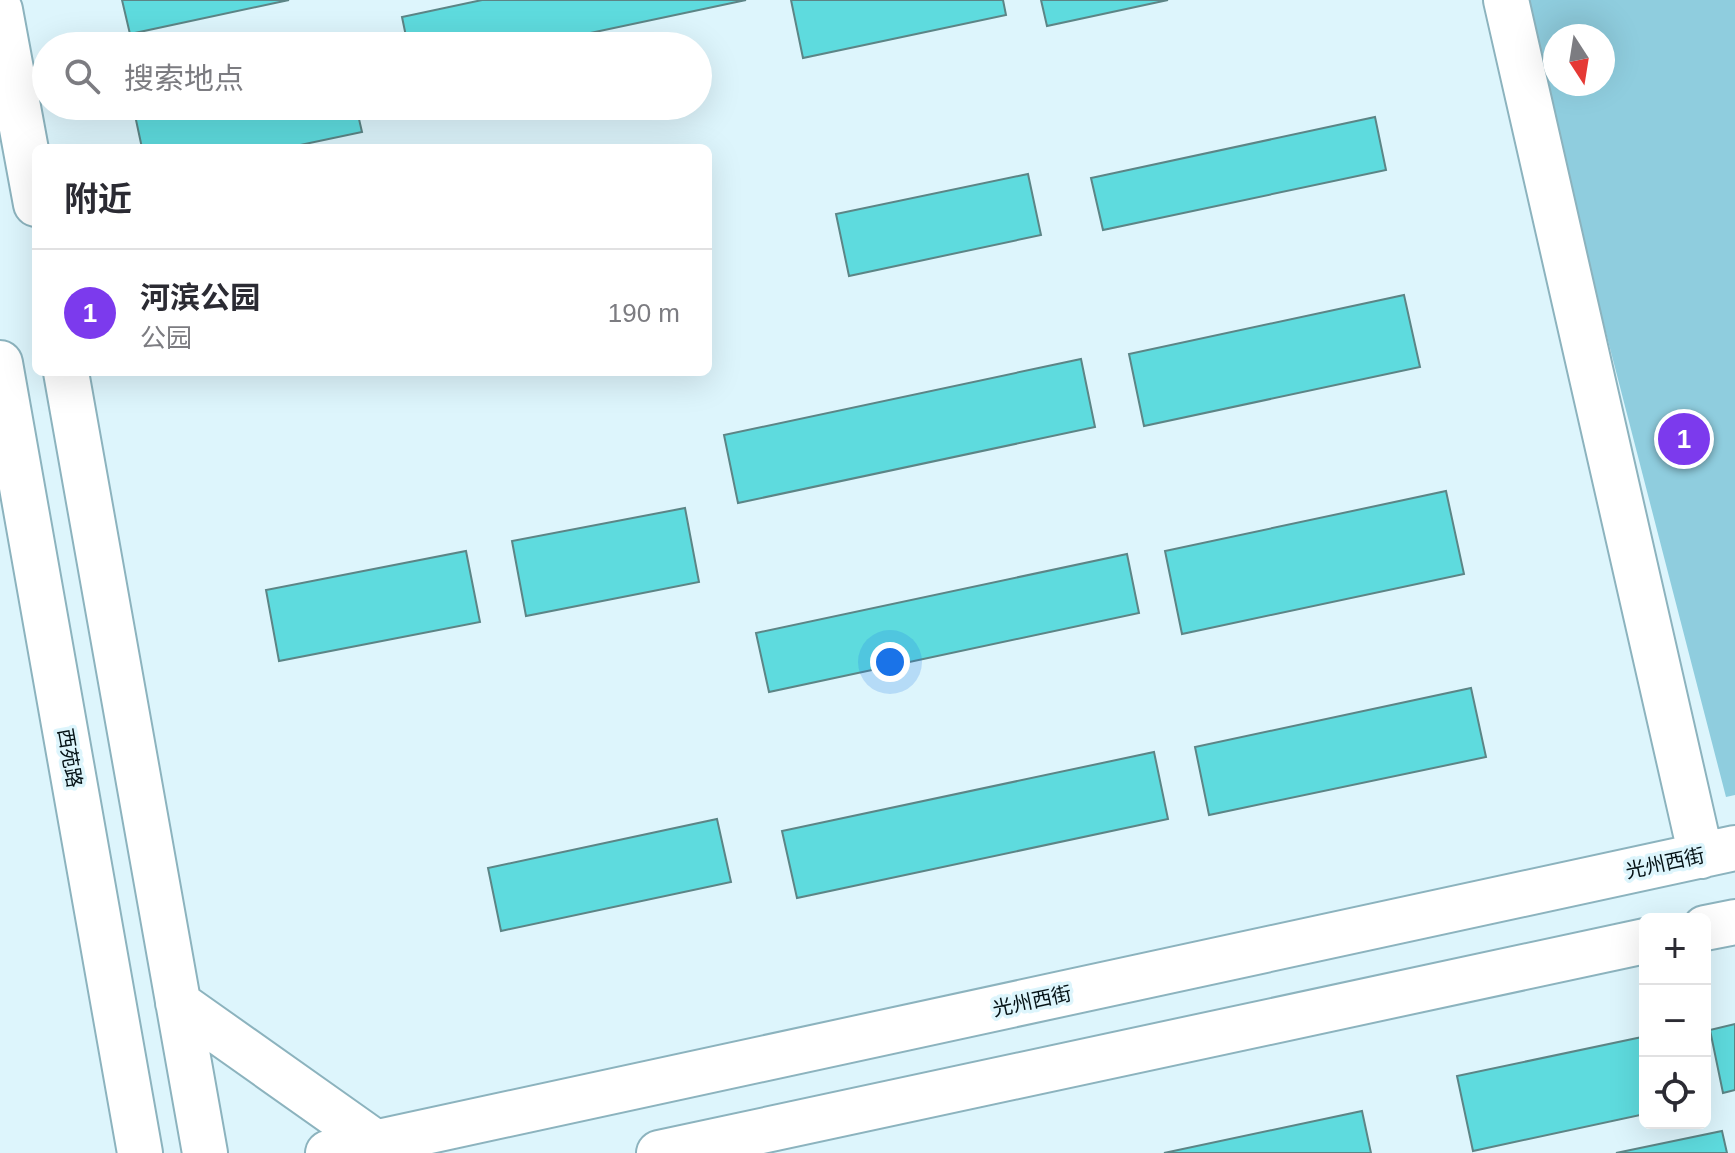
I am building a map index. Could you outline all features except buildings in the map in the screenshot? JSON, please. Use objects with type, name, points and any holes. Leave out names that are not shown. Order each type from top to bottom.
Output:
[{"type":"main road","points":[[1506,0],[1718,852]]},
{"type":"main road","points":[[0,10],[32,182]]},
{"type":"main road","name":"西苑路","points":[[0,363],[140,1153]]},
{"type":"main road","points":[[67,376],[205,1153]]},
{"type":"main road","name":"光州西街","points":[[328,1153],[1718,852]]},
{"type":"main road","points":[[1711,927],[1735,922]]},
{"type":"main road","points":[[659,1153],[1639,942]]},
{"type":"main road","points":[[178,1003],[376,1143]]},
{"type":"shaded area","points":[[1520,0],[1735,0],[1735,795],[1726,797],[1545,96],[1615,96],[1615,24],[1543,24],[1543,89]]},
{"type":"place","name":"河滨公园","points":[[1684,439]]}]
